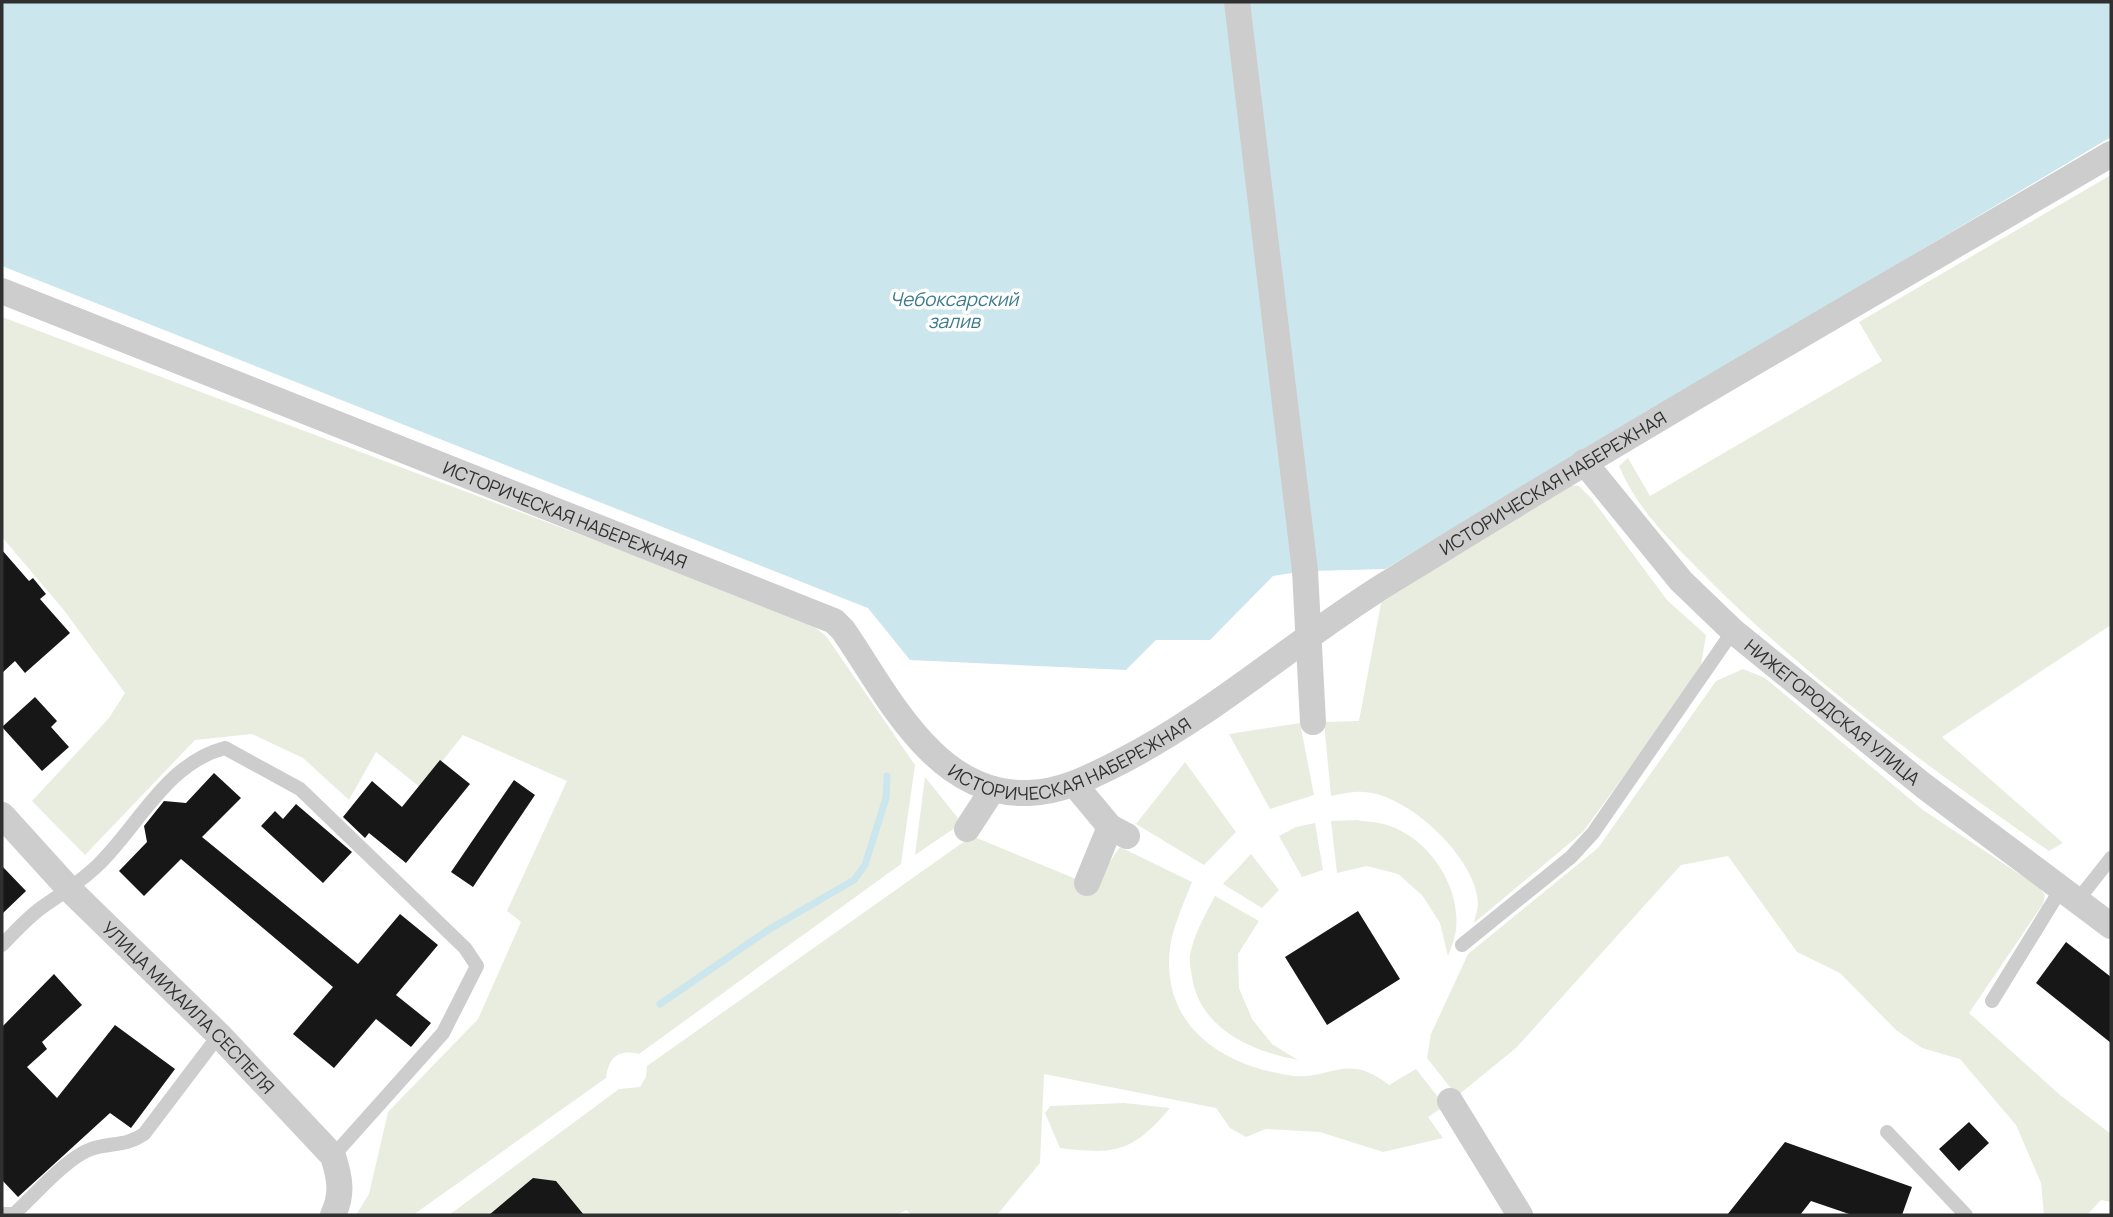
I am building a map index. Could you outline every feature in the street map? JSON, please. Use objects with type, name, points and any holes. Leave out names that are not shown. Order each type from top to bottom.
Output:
[{"type":"street","points":[[1237,2],[1305,571],[1306,640],[1313,722]]},
{"type":"street","name":"ИСТОРИЧЕСКАЯ НАБЕРЕЖНАЯ","points":[[2,291],[834,621],[843,630],[922,745],[962,776],[993,789],[1028,793],[1074,785],[1165,738],[1382,586],[1584,462],[2111,154]]},
{"type":"street","name":"НИЖЕГОРОДСКАЯ УЛИЦА","points":[[1584,462],[1681,581],[1733,631],[1924,786],[2111,926]]},
{"type":"street","points":[[1074,785],[1119,832],[1087,883]]},
{"type":"street","points":[[967,829],[993,789]]},
{"type":"street","name":"УЛИЦА МИХАИЛА СЕСПЕЛЯ","points":[[2,815],[71,891],[219,1035],[333,1156]]},
{"type":"street","points":[[1450,1101],[1520,1215]]},
{"type":"street","points":[[333,1156],[340,1178],[340,1201],[333,1215]]},
{"type":"lane","points":[[1462,945],[1571,857],[1593,833],[1733,631]]},
{"type":"lane","points":[[2,945],[40,909],[71,891],[100,864],[176,774],[208,752],[225,748],[300,789],[465,948],[477,966],[443,1033],[333,1156]]},
{"type":"lane","points":[[1992,1001],[2069,895],[2111,858]]},
{"type":"lane","points":[[2,1214],[14,1214],[78,1157],[92,1149],[130,1143],[144,1134],[219,1035]]},
{"type":"lane","points":[[1887,1132],[1966,1215]]},
{"type":"shaded area","points":[[2111,175],[2111,625],[1942,737],[2063,843],[2049,851],[1872,722],[1747,617],[1670,540],[1647,513],[1619,466],[1628,458],[1650,496],[1882,361],[1859,322]]},
{"type":"shaded area","points":[[2,317],[804,619],[826,636],[915,765],[901,864],[639,1054],[625,1053],[616,1056],[609,1065],[606,1078],[413,1215],[356,1215],[369,1194],[388,1112],[478,1019],[521,922],[507,911],[567,781],[463,735],[421,788],[376,752],[349,800],[303,758],[252,734],[195,740],[85,855],[32,801],[109,718],[125,693],[63,609],[2,537]]},
{"type":"shaded area","points":[[1568,485],[1579,486],[1592,499],[1667,600],[1706,635],[1700,671],[1583,832],[1474,923],[1478,902],[1474,885],[1465,866],[1436,831],[1399,803],[1380,795],[1359,792],[1331,796],[1324,722],[1359,721],[1381,603]]},
{"type":"shaded area","points":[[1743,669],[1765,678],[1923,810],[2039,887],[2045,895],[2043,904],[1969,1013],[2060,1095],[2111,1134],[2111,1202],[2101,1200],[2087,1215],[2044,1215],[2041,1183],[2016,1125],[1960,1059],[1922,1048],[1896,1030],[1840,973],[1797,952],[1728,856],[1681,865],[1516,1048],[1457,1096],[1427,1058],[1431,1034],[1468,954],[1598,848],[1716,681]]},
{"type":"shaded area","points":[[1300,723],[1314,795],[1270,809],[1229,734]]},
{"type":"shaded area","points":[[1185,762],[1236,832],[1204,865],[1136,824]]},
{"type":"shaded area","points":[[925,777],[962,823],[915,855]]},
{"type":"shaded area","points":[[1357,820],[1386,825],[1405,833],[1418,842],[1440,867],[1448,882],[1456,914],[1455,933],[1448,956],[1440,923],[1422,895],[1398,874],[1367,866],[1337,873],[1331,821]]},
{"type":"shaded area","points":[[1315,823],[1323,870],[1302,877],[1279,836],[1296,827]]},
{"type":"shaded area","points":[[972,836],[1093,886],[1120,847],[1192,882],[1171,940],[1170,975],[1175,998],[1185,1019],[1200,1036],[1239,1061],[1262,1070],[1287,1075],[1360,1070],[1389,1085],[1416,1069],[1445,1106],[1428,1117],[1443,1138],[1383,1152],[1320,1132],[1266,1129],[1246,1137],[1230,1128],[1216,1108],[1044,1074],[1040,1163],[997,1215],[912,1215],[906,1210],[897,1215],[449,1215],[619,1089],[640,1087],[646,1077],[647,1066]]},
{"type":"shaded area","points":[[1251,854],[1279,890],[1262,908],[1223,884]]},
{"type":"shaded area","points":[[1215,896],[1259,921],[1238,954],[1239,988],[1252,1019],[1272,1044],[1298,1060],[1263,1051],[1230,1035],[1205,1011],[1192,977],[1190,955],[1197,932]]},
{"type":"shaded area","points":[[1124,1103],[1170,1108],[1134,1142],[1110,1150],[1096,1151],[1060,1148],[1045,1113],[1050,1106]]},
{"type":"water","name":"Чебоксарский залив","points":[[2,2],[1229,2],[1298,572],[1273,576],[1210,640],[1156,640],[1126,670],[910,660],[868,608],[2,266]]},
{"type":"water","points":[[1245,2],[2111,2],[2111,137],[1385,569],[1312,571]]},
{"type":"building","points":[[2,550],[29,581],[33,578],[46,594],[40,599],[70,633],[25,673],[15,661],[2,673]]},
{"type":"building","points":[[35,697],[57,721],[51,727],[69,747],[42,771],[2,727]]},
{"type":"building","points":[[440,760],[470,784],[406,863],[369,833],[365,838],[343,817],[372,781],[402,807]]},
{"type":"building","points":[[214,773],[241,798],[202,837],[358,964],[400,914],[438,945],[396,995],[431,1023],[411,1047],[376,1019],[334,1068],[293,1034],[333,987],[181,859],[144,896],[119,871],[147,842],[144,826],[164,801],[186,803]]},
{"type":"building","points":[[514,780],[535,795],[473,887],[451,872]]},
{"type":"building","points":[[296,804],[352,852],[323,883],[261,826],[275,811],[283,819]]},
{"type":"building","points":[[2,866],[26,891],[2,914]]},
{"type":"building","points":[[1358,911],[1400,979],[1327,1025],[1285,957]]},
{"type":"building","points":[[2066,942],[2111,977],[2111,1043],[2036,983]]},
{"type":"building","points":[[54,974],[82,1005],[42,1042],[47,1049],[27,1067],[57,1098],[115,1025],[175,1069],[131,1128],[110,1113],[18,1197],[2,1180],[2,1027]]},
{"type":"building","points":[[1969,1122],[1989,1143],[1959,1171],[1939,1149]]},
{"type":"building","points":[[1785,1142],[1912,1187],[1902,1215],[1852,1215],[1811,1201],[1800,1215],[1727,1215]]},
{"type":"building","points":[[533,1178],[556,1181],[584,1215],[489,1215]]},
{"type":"waterway","points":[[660,1004],[768,930],[854,880],[865,865],[886,798],[887,776]]}]
